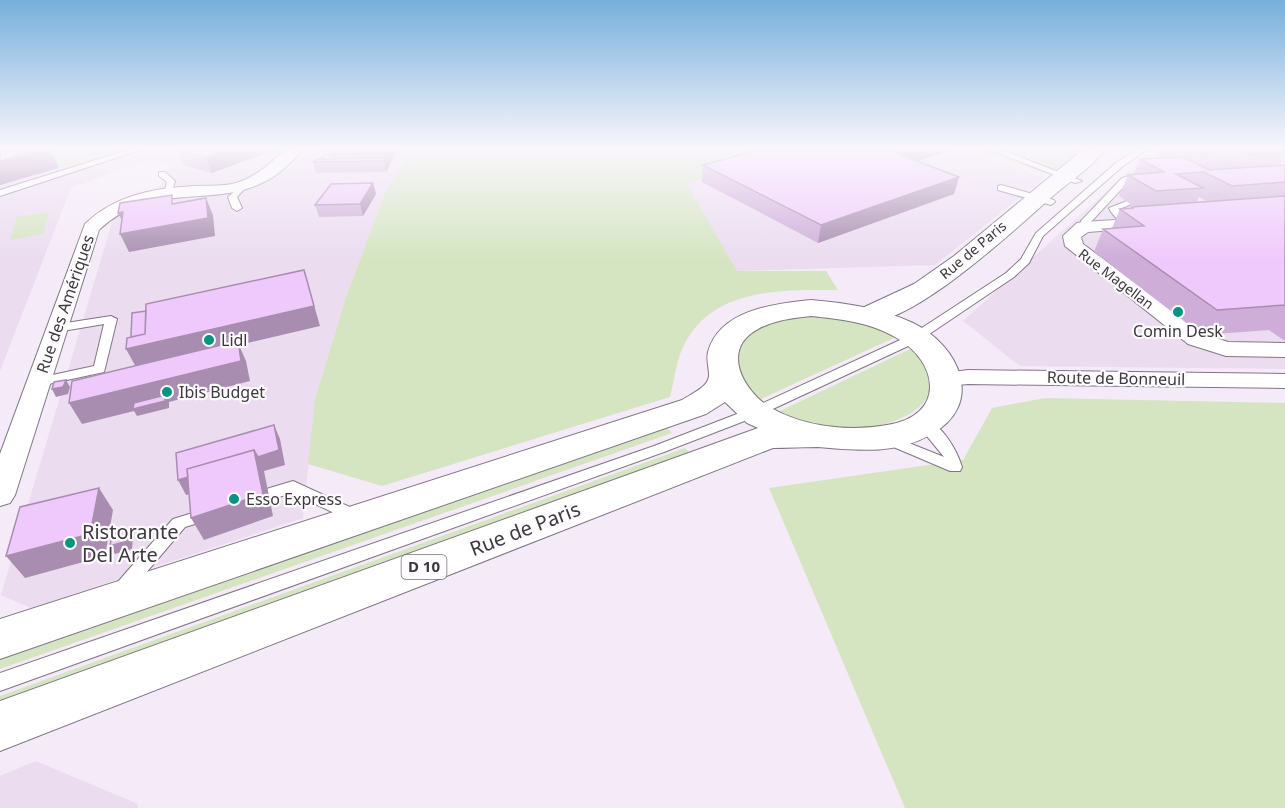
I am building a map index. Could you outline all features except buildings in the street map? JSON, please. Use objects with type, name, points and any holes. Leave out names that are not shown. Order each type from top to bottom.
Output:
[{"type":"main road","name":"Rue de Paris","points":[[868,316],[923,290],[1062,185]]},
{"type":"main road","name":"Rue de Paris","points":[[907,333],[992,261],[1010,235],[1044,199]]},
{"type":"main road","points":[[811,308],[839,310],[868,316],[907,333],[930,350],[941,364],[947,379],[944,403],[924,424],[884,438],[852,440],[818,436],[785,427],[755,412],[741,401],[724,378],[721,359],[726,342],[740,328],[759,317],[783,311],[811,308]]},
{"type":"main road","points":[[0,639],[109,605],[694,407],[713,395],[724,378]]},
{"type":"main road","name":"Rue de Paris","points":[[11,707],[769,437],[818,436]]},
{"type":"street","name":"Rue des Amériques","points":[[0,495],[91,228],[104,213],[162,185]]},
{"type":"street","name":"Rue des Amériques","points":[[191,185],[241,188],[248,185]]},
{"type":"street","name":"Rue Magellan","points":[[1167,221],[1083,227],[1072,236],[1074,246],[1196,339],[1226,349],[1285,350]]},
{"type":"street","name":"Route de Bonneuil","points":[[947,379],[968,377],[1285,381]]},
{"type":"lane","points":[[0,193],[26,185]]},
{"type":"lane","points":[[11,707],[755,412],[907,333],[1010,275],[1024,261],[1040,235],[1097,185]]},
{"type":"lane","points":[[1083,227],[1121,185]]},
{"type":"lane","points":[[237,208],[232,197],[241,188]]},
{"type":"lane","points":[[1001,188],[1044,199]]},
{"type":"lane","points":[[1127,204],[1114,208],[1116,213],[1132,224]]},
{"type":"lane","points":[[39,382],[100,369],[111,319],[57,328]]},
{"type":"lane","points":[[884,438],[915,448],[955,467],[952,455],[942,441],[924,424]]},
{"type":"lane","points":[[109,605],[179,523],[293,487],[362,519]]},
{"type":"shaded area","points":[[0,185],[80,185],[71,188],[0,371]]},
{"type":"shaded area","points":[[160,185],[390,185],[346,297],[315,399],[303,518],[31,608],[1,595],[113,219],[141,194]]},
{"type":"shaded area","points":[[687,185],[1037,185],[935,265],[737,271]]},
{"type":"shaded area","points":[[1113,185],[1285,185],[1285,369],[1020,366],[963,321]]},
{"type":"shaded area","points":[[36,761],[138,804],[138,808],[0,808],[0,776]]},
{"type":"green space","points":[[390,185],[687,185],[737,271],[826,271],[838,290],[772,292],[750,296],[711,313],[696,327],[683,347],[670,397],[382,486],[308,464],[315,399],[346,297]]},
{"type":"green space","points":[[49,212],[43,234],[10,240],[17,217]]},
{"type":"green space","points":[[819,315],[867,324],[896,337],[759,400],[738,377],[737,351],[742,339],[760,326],[772,322]]},
{"type":"green space","points":[[912,348],[927,368],[931,385],[926,399],[915,411],[898,419],[859,429],[840,429],[809,424],[778,412]]},
{"type":"green space","points":[[1045,398],[1285,403],[1285,808],[905,808],[769,488],[963,460],[992,408]]},
{"type":"green space","points":[[664,425],[672,433],[0,669],[0,654]]},
{"type":"green space","points":[[685,448],[693,457],[0,712],[0,696]]},
{"type":"place","name":"Comin Desk","points":[[1178,312]]},
{"type":"place","name":"Lidl","points":[[209,340]]},
{"type":"place","name":"Ibis Budget","points":[[167,392]]},
{"type":"place","name":"Esso Express","points":[[234,499]]},
{"type":"place","name":"Ristorante Del Arte","points":[[70,543]]}]
